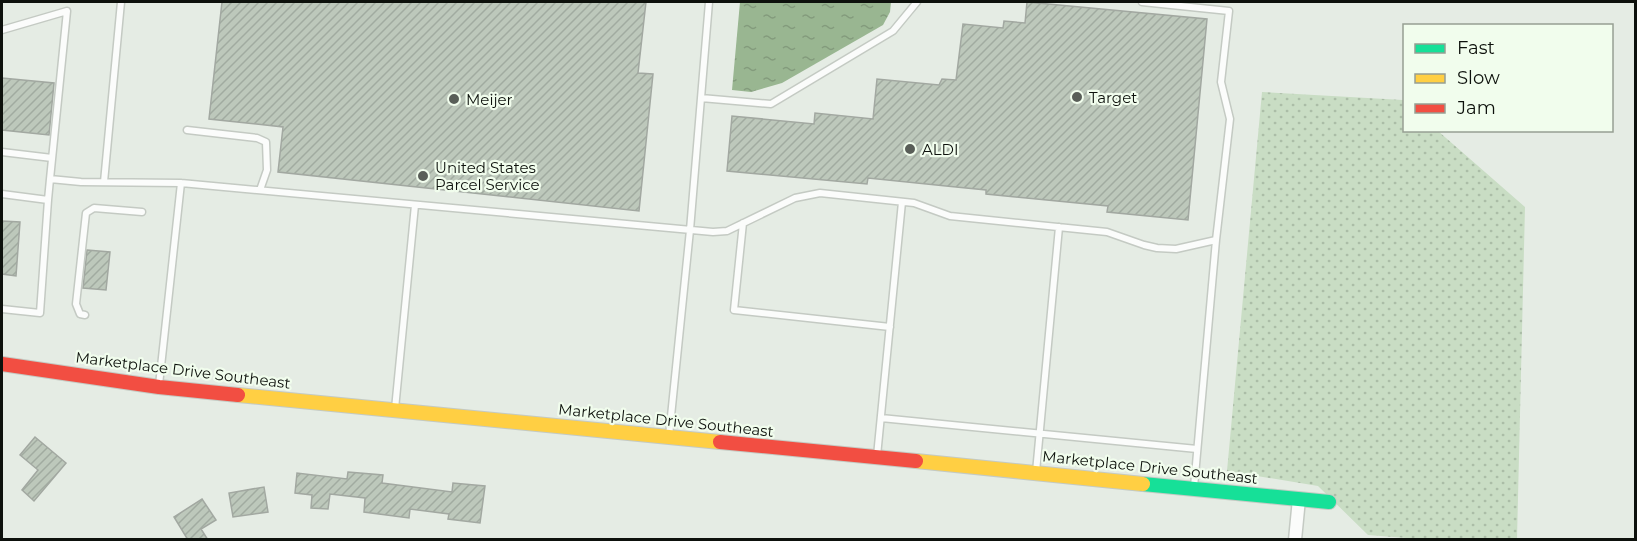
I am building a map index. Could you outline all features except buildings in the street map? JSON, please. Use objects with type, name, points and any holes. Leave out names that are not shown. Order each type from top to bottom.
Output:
[{"type":"street","name":"Marketplace Drive Southeast","points":[[2,364],[159,387],[1329,502]]},
{"type":"street","points":[[1295,540],[1299,499]]},
{"type":"lane","points":[[104,182],[121,2]]},
{"type":"lane","points":[[669,436],[690,230],[709,2]]},
{"type":"lane","points":[[701,98],[771,104],[893,31],[917,2]]},
{"type":"lane","points":[[1142,2],[1229,11],[1221,82],[1230,119],[1216,240],[1194,488]]},
{"type":"lane","points":[[2,30],[67,11],[48,200],[40,313],[2,309]]},
{"type":"lane","points":[[187,130],[257,138],[267,142],[267,170],[260,190]]},
{"type":"lane","points":[[2,152],[52,158]]},
{"type":"lane","points":[[50,179],[81,182],[181,183],[690,230],[727,231],[795,198],[820,193],[914,203],[950,216],[1107,232],[1157,248],[1176,249],[1216,240]]},
{"type":"lane","points":[[159,387],[181,183]]},
{"type":"lane","points":[[2,194],[48,200]]},
{"type":"lane","points":[[877,457],[902,202]]},
{"type":"lane","points":[[395,410],[415,205]]},
{"type":"lane","points":[[85,315],[80,314],[76,304],[86,213],[94,208],[142,212]]},
{"type":"lane","points":[[742,223],[734,310],[890,327]]},
{"type":"lane","points":[[1036,472],[1059,227]]},
{"type":"lane","points":[[881,418],[1197,449]]},
{"type":"shaded area","points":[[1262,92],[1403,100],[1403,132],[1439,132],[1525,207],[1517,539],[1432,540],[1368,535],[1318,486],[1227,471]]},
{"type":"water","points":[[740,2],[891,2],[890,12],[883,25],[782,83],[751,92],[732,90]]},
{"type":"traffic: fast","points":[[1143,484],[1329,502]]},
{"type":"traffic: slow","points":[[238,395],[720,442]]},
{"type":"traffic: slow","points":[[916,461],[1143,484]]},
{"type":"traffic: jam","points":[[2,364],[159,387],[238,395]]},
{"type":"traffic: jam","points":[[720,442],[916,461]]},
{"type":"place","name":"Target","points":[[1077,97]]},
{"type":"place","name":"Meijer","points":[[454,99]]},
{"type":"place","name":"ALDI","points":[[910,149]]},
{"type":"place","name":"United States Parcel Service","points":[[423,176]]}]
